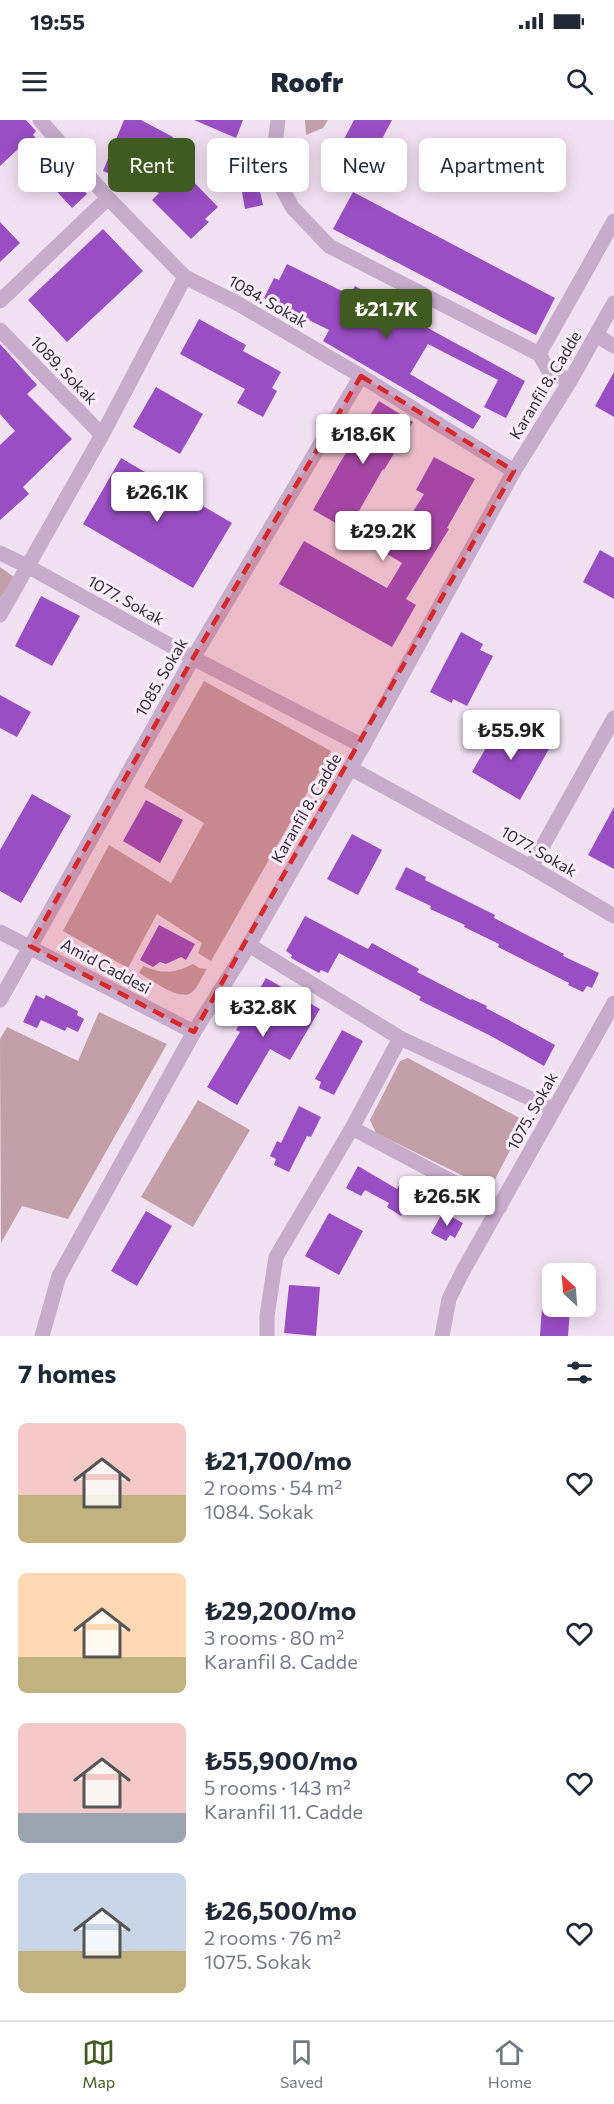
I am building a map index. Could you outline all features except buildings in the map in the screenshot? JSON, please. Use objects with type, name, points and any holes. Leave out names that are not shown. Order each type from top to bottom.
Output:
[{"type":"street","name":"1084. Sokak","points":[[40,120],[108,198],[185,277],[235,302],[361,376],[514,471]]},
{"type":"street","points":[[278,120],[274,152],[279,182],[292,207],[328,246],[540,354],[549,370],[570,381]]},
{"type":"street","points":[[0,301],[108,198]]},
{"type":"street","points":[[540,354],[614,221]]},
{"type":"street","points":[[0,615],[102,435],[185,277]]},
{"type":"street","name":"Karanfil 8. Cadde","points":[[42,1336],[59,1276],[194,1032],[249,945],[363,746],[514,471],[570,381],[614,303]]},
{"type":"street","name":"1089. Sokak","points":[[0,330],[102,435]]},
{"type":"street","points":[[596,335],[614,346]]},
{"type":"street","name":"1085. Sokak","points":[[0,1000],[193,658],[361,376]]},
{"type":"street","name":"1077. Sokak","points":[[0,553],[193,658],[363,746]]},
{"type":"street","points":[[531,867],[614,718]]},
{"type":"street","name":"1077. Sokak","points":[[350,768],[531,867],[614,916]]},
{"type":"street","name":"Amid Caddesi","points":[[0,932],[194,1032]]},
{"type":"street","points":[[249,945],[400,1038],[553,1109]]},
{"type":"street","name":"1075. Sokak","points":[[442,1336],[449,1299],[553,1109],[614,1004]]},
{"type":"street","points":[[267,1336],[267,1316],[276,1257],[352,1128],[400,1038]]},
{"type":"street","points":[[352,1128],[500,1207]]},
{"type":"highlighted area","points":[[361,376],[514,471],[194,1032],[30,946],[193,658]]},
{"type":"shaded area","points":[[305,120],[328,120],[323,128],[306,135]]},
{"type":"shaded area","points":[[0,567],[14,577],[0,599]]},
{"type":"shaded area","points":[[204,681],[331,751],[211,961],[198,953],[202,943],[157,914],[128,968],[63,931],[109,845],[171,883],[204,823],[144,787]]},
{"type":"shaded area","points":[[193,964],[207,969],[196,988],[186,995],[172,992],[139,973],[143,966],[168,972]]},
{"type":"shaded area","points":[[99,1012],[167,1044],[68,1219],[22,1206],[1,1243],[0,1039],[7,1027],[78,1061]]},
{"type":"shaded area","points":[[408,1058],[525,1121],[490,1189],[376,1133],[370,1120],[400,1061]]},
{"type":"shaded area","points":[[198,1100],[250,1130],[193,1227],[141,1197]]}]
